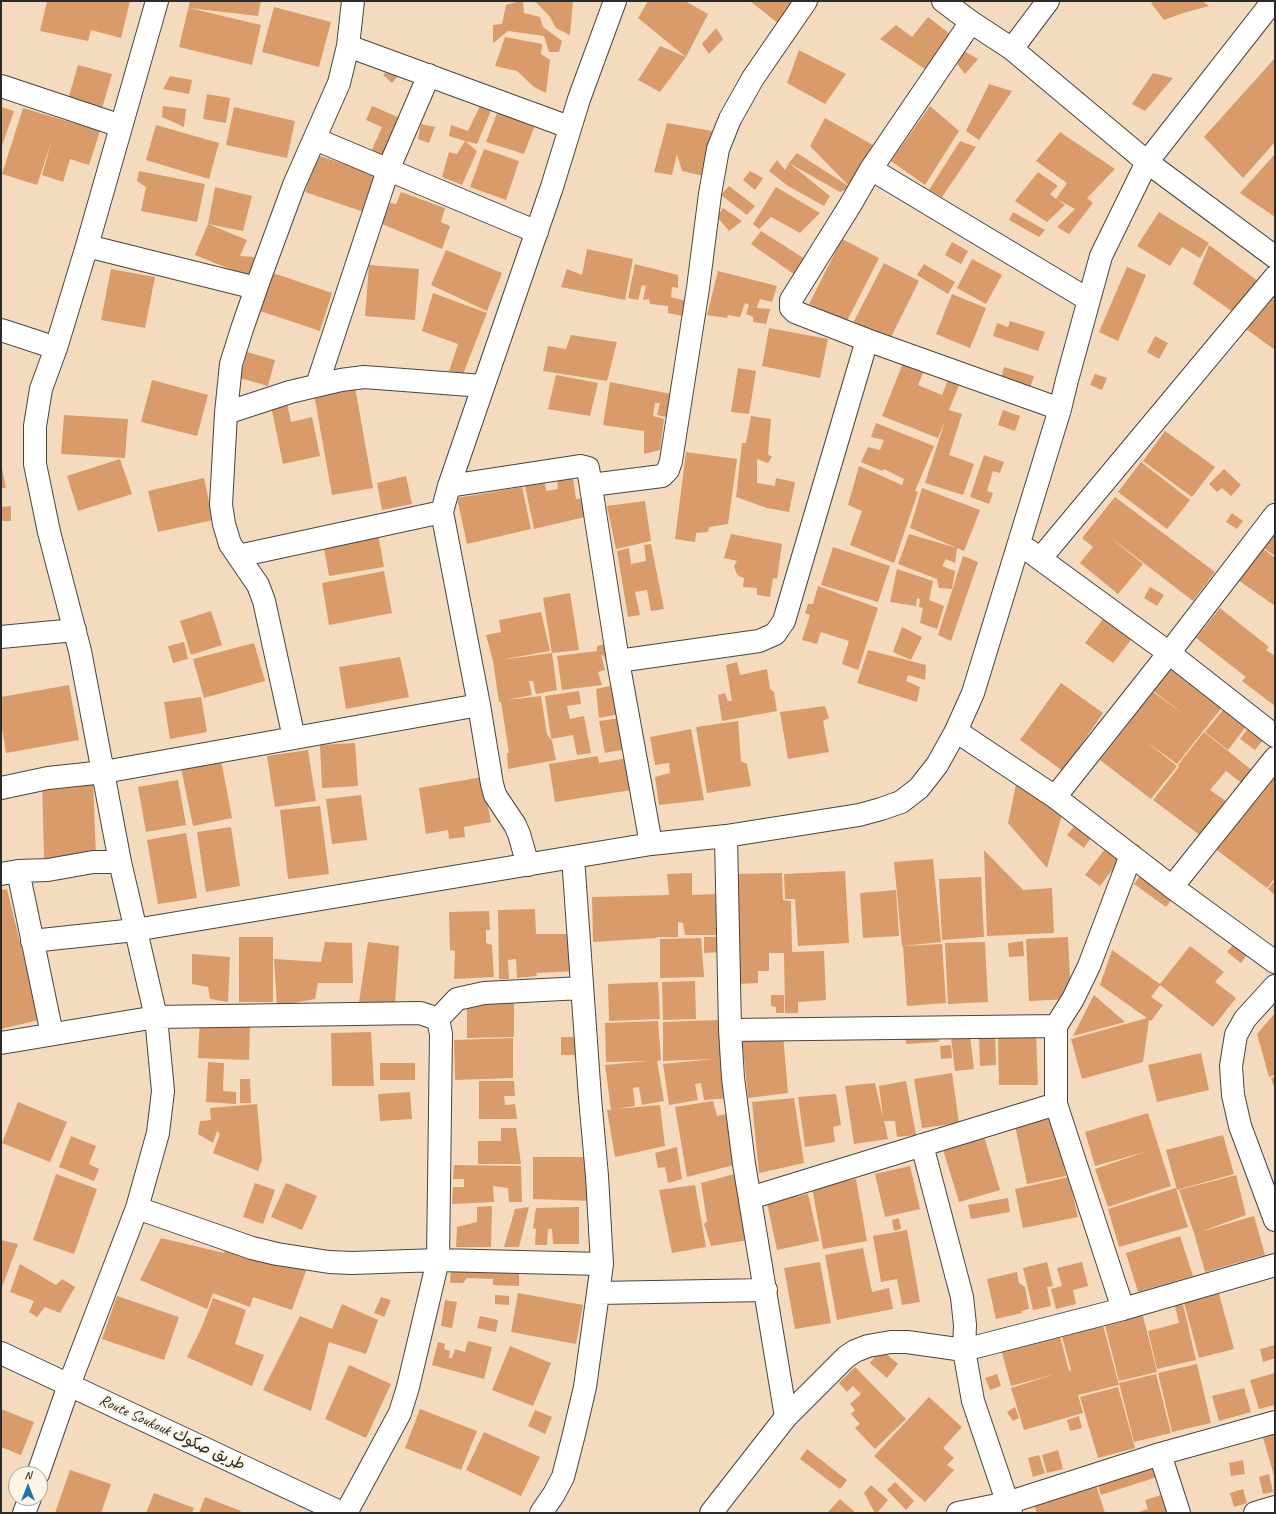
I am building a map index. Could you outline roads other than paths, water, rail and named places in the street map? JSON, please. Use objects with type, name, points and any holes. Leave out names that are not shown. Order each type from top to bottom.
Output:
[{"type":"street","points":[[41,1466],[69,1385],[137,1208],[158,1133],[163,1091],[156,1017],[120,862],[80,651],[49,532],[36,464],[35,426],[41,389],[56,348],[87,246],[157,1]]},
{"type":"street","points":[[294,738],[264,601],[258,585],[230,544],[221,505],[226,413],[232,364],[256,288],[294,185],[339,83],[348,46],[353,1]]},
{"type":"street","points":[[528,865],[515,825],[495,795],[442,512],[449,486],[552,187],[569,127],[615,1]]},
{"type":"street","points":[[591,485],[662,476],[668,470],[671,461],[697,296],[710,194],[718,149],[730,119],[753,78],[806,1]]},
{"type":"street","points":[[944,1],[971,22],[1012,49],[1147,162],[1275,257]]},
{"type":"street","points":[[1012,49],[1048,1]]},
{"type":"street","points":[[32,941],[135,930],[528,865],[573,856],[651,844],[726,836],[859,815],[881,810],[901,802],[919,788],[937,765],[956,731],[972,693],[1060,410],[1101,256],[1147,162],[1273,1]]},
{"type":"street","points":[[971,22],[871,169],[791,300],[790,304],[791,308],[795,312],[867,340],[1060,410]]},
{"type":"street","points":[[348,46],[569,127]]},
{"type":"street","points":[[317,385],[388,170],[429,75]]},
{"type":"street","points":[[1,86],[121,126]]},
{"type":"street","points":[[315,139],[536,232]]},
{"type":"street","points":[[871,169],[1089,300]]},
{"type":"street","points":[[87,246],[256,288]]},
{"type":"street","points":[[1040,559],[1275,277]]},
{"type":"street","points":[[1,330],[56,348]]},
{"type":"street","points":[[618,661],[759,641],[775,634],[784,621],[867,340]]},
{"type":"street","points":[[226,413],[275,396],[317,385],[364,377],[483,386]]},
{"type":"street","points":[[449,486],[580,466],[588,468],[618,661],[651,844]]},
{"type":"street","points":[[238,556],[442,512]]},
{"type":"street","points":[[1055,797],[1169,653],[1275,515]]},
{"type":"street","points":[[1019,543],[1169,653],[1275,736]]},
{"type":"street","points":[[1,637],[75,630]]},
{"type":"street","points":[[1,788],[48,778],[104,772],[479,705]]},
{"type":"street","points":[[956,731],[1055,797],[1172,887],[1275,962]]},
{"type":"street","points":[[1172,887],[1275,758]]},
{"type":"street","points":[[726,836],[730,1030],[733,1078],[744,1164],[786,1417]]},
{"type":"street","points":[[1123,1309],[1056,1104],[1056,1026],[1073,998],[1089,966],[1131,855]]},
{"type":"street","points":[[541,1513],[563,1477],[574,1434],[585,1387],[602,1264],[597,1176],[573,856]]},
{"type":"street","points":[[52,1034],[32,941],[10,872],[48,870],[94,862],[120,862]]},
{"type":"street","points":[[1275,986],[1245,1019],[1236,1035],[1231,1066],[1232,1095],[1240,1126],[1275,1220]]},
{"type":"street","points":[[438,1019],[457,998],[484,993],[582,988]]},
{"type":"street","points":[[1,1043],[156,1017],[420,1013],[438,1019]]},
{"type":"street","points":[[346,1513],[400,1413],[408,1387],[438,1260],[441,1034],[438,1019]]},
{"type":"street","points":[[730,1030],[1056,1026]]},
{"type":"street","points":[[750,1198],[1056,1104]]},
{"type":"street","points":[[922,1145],[962,1297],[965,1325],[964,1350],[973,1401],[1009,1508]]},
{"type":"street","points":[[137,1208],[252,1248],[304,1259],[352,1263],[438,1260],[602,1264]]},
{"type":"street","points":[[711,1513],[786,1417],[846,1357],[855,1351],[874,1345],[891,1342],[907,1342],[964,1350],[1123,1309],[1275,1265]]},
{"type":"street","points":[[598,1293],[766,1290]]},
{"type":"street","name":"Route Soukouk طريق صكوك","points":[[1,1354],[342,1513]]},
{"type":"street","points":[[958,1513],[1009,1508],[1160,1454],[1275,1422]]},
{"type":"street","points":[[1160,1454],[1179,1513]]},
{"type":"street","points":[[1255,1513],[1275,1507]]}]
